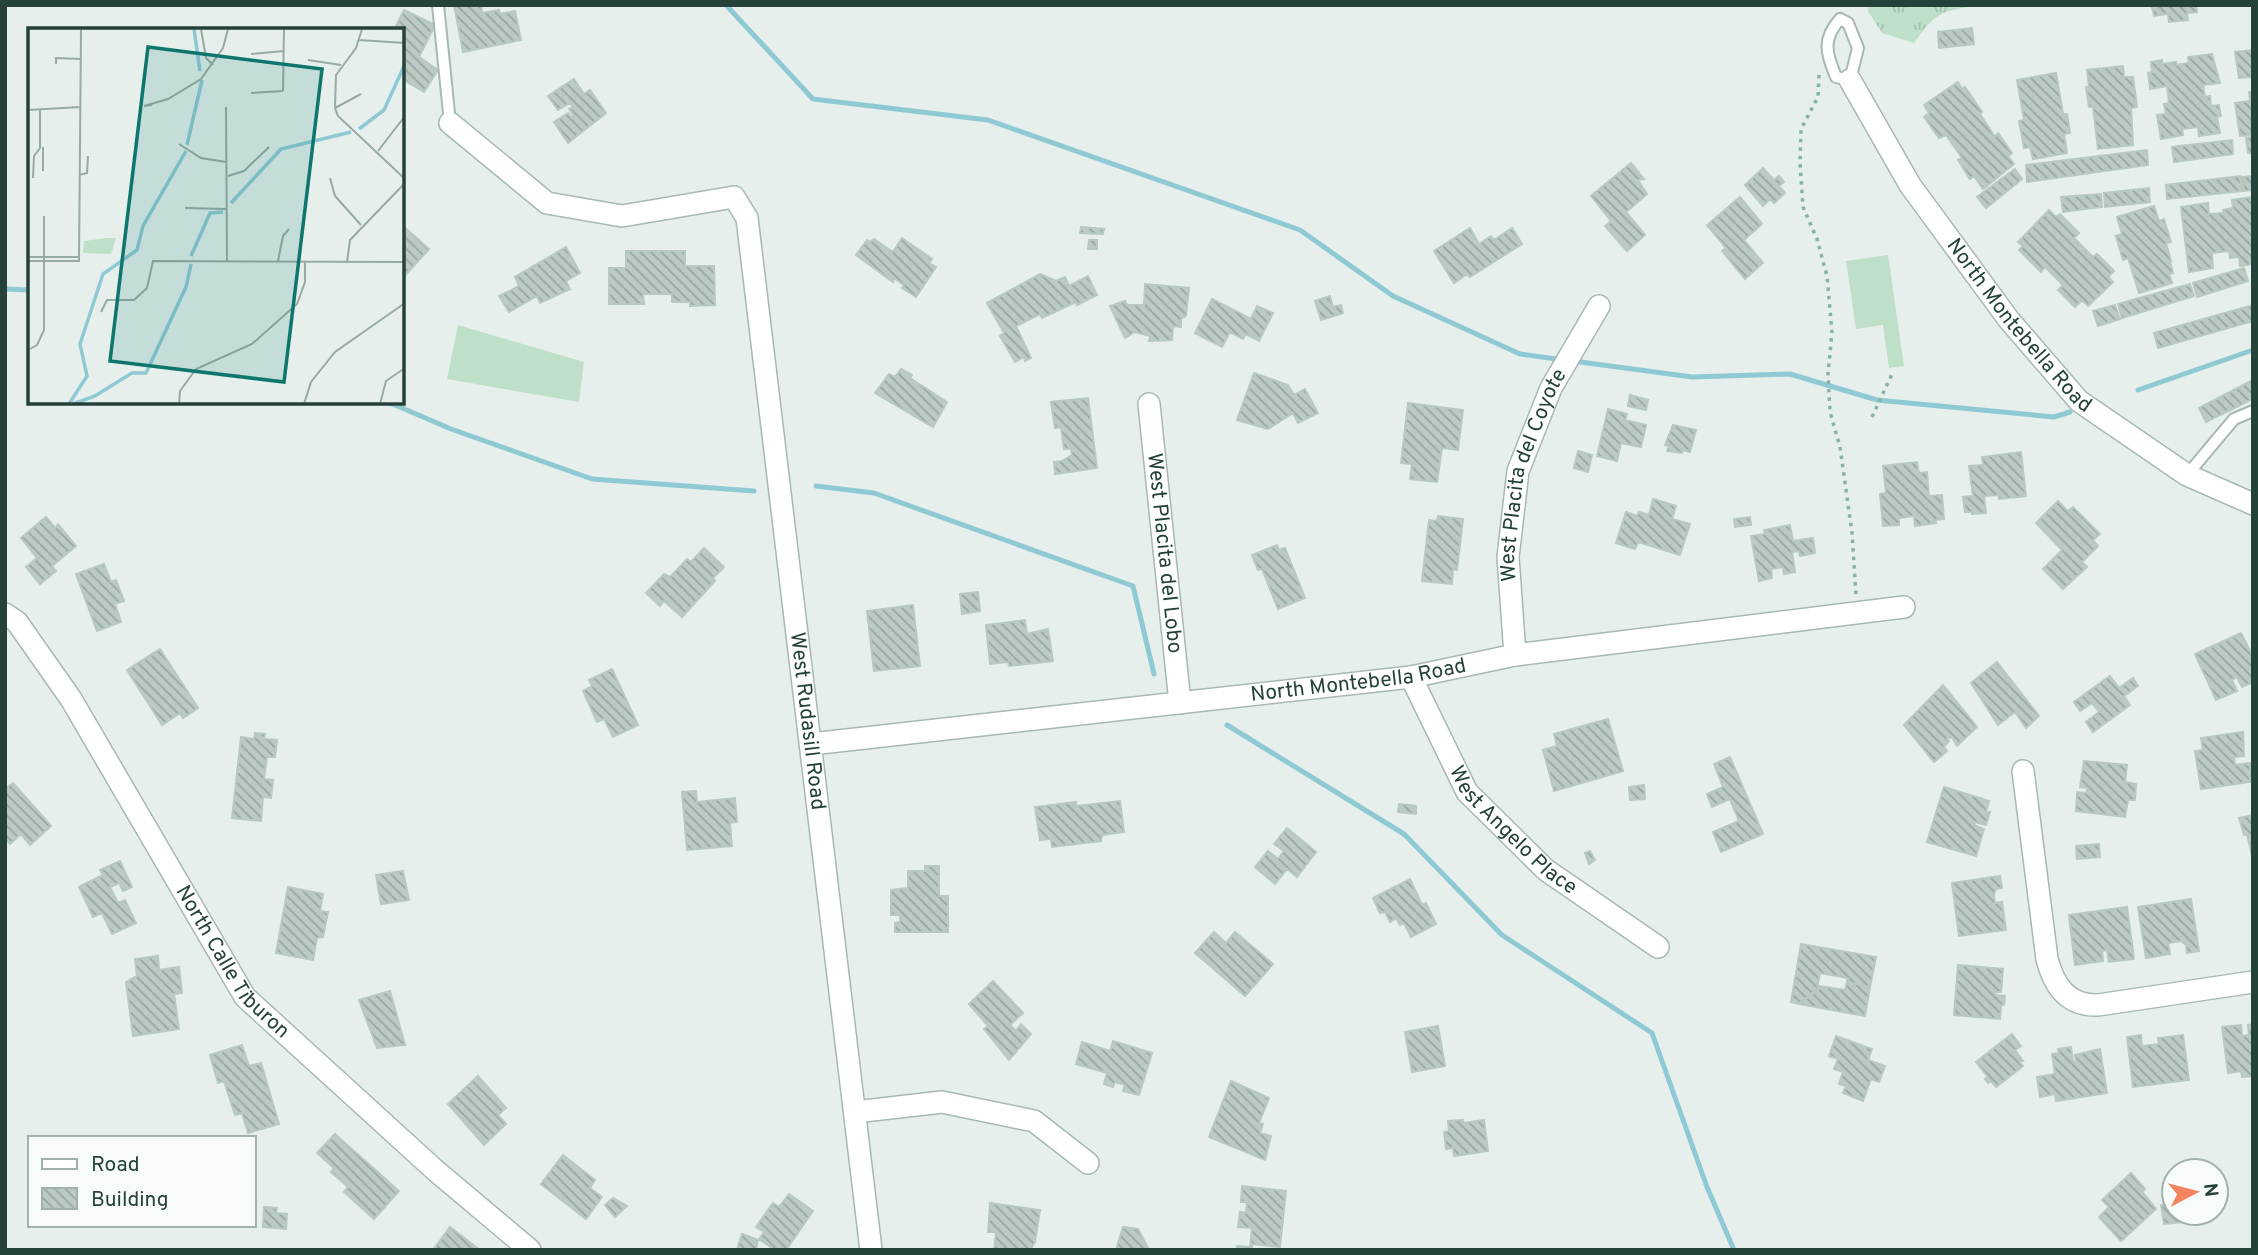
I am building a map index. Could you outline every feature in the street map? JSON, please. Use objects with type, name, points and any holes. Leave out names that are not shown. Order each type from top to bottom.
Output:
[{"type":"street","name":"North Montebella Road","points":[[1850,80],[1910,185],[2027,341],[2079,401],[2188,475],[2253,504]]},
{"type":"street","name":"West Rudasill Road","points":[[450,123],[547,203],[622,216],[734,197],[747,218],[871,1250]]},
{"type":"street","name":"West Placita del Coyote","points":[[1515,655],[1508,557],[1518,471],[1551,388],[1599,306]]},
{"type":"street","name":"West Placita del Lobo","points":[[1149,404],[1180,703]]},
{"type":"street","name":"North Montebella Road","points":[[811,744],[1411,677],[1515,655],[1903,607]]},
{"type":"street","name":"North Calle Tiburon","points":[[5,614],[18,622],[71,699],[245,997],[435,1170],[530,1250]]},
{"type":"street","name":"West Angelo Place","points":[[1411,677],[1467,792],[1546,870],[1658,947]]},
{"type":"street","points":[[2023,771],[2047,959],[2063,1002],[2098,1005],[2253,982]]},
{"type":"street","points":[[855,1112],[942,1102],[1034,1121],[1088,1163]]},
{"type":"lane","points":[[438,5],[450,123]]},
{"type":"lane","points":[[1840,19],[1848,23],[1858,48],[1850,80],[1836,77],[1827,55],[1829,31],[1840,19]]},
{"type":"lane","points":[[2188,475],[2234,419],[2253,411]]},
{"type":"path","points":[[1827,55],[1818,66],[1818,97],[1801,129],[1800,163],[1803,207],[1817,239],[1827,276],[1832,332],[1828,373],[1830,412],[1840,447],[1852,533],[1857,613]]},
{"type":"path","points":[[1872,417],[1892,374]]},
{"type":"green space","points":[[1869,5],[1978,5],[1940,15],[1914,43],[1882,33],[1868,11]]},
{"type":"green space","points":[[1888,255],[1904,366],[1889,368],[1883,325],[1856,329],[1846,261]]},
{"type":"green space","points":[[458,325],[584,362],[579,402],[447,379]]},
{"type":"building","points":[[454,5],[481,5],[482,13],[515,11],[521,40],[463,52]]},
{"type":"building","points":[[2148,5],[2196,5],[2197,12],[2187,13],[2188,20],[2169,22],[2168,14],[2154,16],[2152,7]]},
{"type":"building","points":[[404,10],[435,25],[419,57],[438,70],[424,92],[404,80],[404,28],[395,28]]},
{"type":"building","points":[[1972,28],[1974,44],[1939,48],[1938,32]]},
{"type":"building","points":[[2253,50],[2253,85],[2252,77],[2239,78],[2235,52]]},
{"type":"building","points":[[2212,54],[2220,83],[2203,85],[2205,97],[2210,96],[2211,106],[2219,105],[2221,116],[2217,117],[2220,133],[2199,136],[2198,127],[2182,129],[2183,135],[2161,139],[2157,115],[2166,114],[2164,104],[2169,103],[2167,86],[2150,89],[2148,73],[2152,72],[2151,62],[2162,60],[2162,64],[2176,62],[2176,65],[2189,63],[2188,57]]},
{"type":"building","points":[[2123,66],[2124,77],[2133,77],[2137,107],[2131,108],[2133,145],[2098,149],[2093,107],[2089,107],[2086,87],[2089,87],[2087,70]]},
{"type":"building","points":[[2056,73],[2063,114],[2067,114],[2070,133],[2064,134],[2067,153],[2033,159],[2030,147],[2024,148],[2019,121],[2024,120],[2017,80]]},
{"type":"building","points":[[574,79],[584,94],[590,90],[606,113],[568,143],[554,122],[568,113],[572,118],[574,116],[569,109],[573,107],[570,103],[558,110],[548,96]]},
{"type":"building","points":[[1958,82],[1962,89],[1965,87],[1982,112],[1980,114],[1995,137],[1998,133],[2012,153],[2008,156],[2014,164],[1983,189],[1974,176],[1970,179],[1958,160],[1962,158],[1946,135],[1939,138],[1924,117],[1929,113],[1924,105]]},
{"type":"building","points":[[2249,92],[2253,92],[2253,135],[2240,136],[2235,103],[2250,101]]},
{"type":"building","points":[[2253,137],[2253,153],[2248,153],[2246,138]]},
{"type":"building","points":[[2232,140],[2233,154],[2174,162],[2172,147]]},
{"type":"building","points":[[2147,150],[2148,165],[2027,182],[2026,165]]},
{"type":"building","points":[[1631,163],[1644,179],[1638,180],[1647,194],[1626,212],[1645,235],[1627,251],[1605,226],[1611,221],[1591,196]]},
{"type":"building","points":[[1763,168],[1774,180],[1779,176],[1784,182],[1779,186],[1785,193],[1774,203],[1770,199],[1763,206],[1745,185]]},
{"type":"building","points":[[2015,169],[2022,179],[1986,208],[1977,197]]},
{"type":"building","points":[[2240,176],[2242,191],[2167,199],[2166,185]]},
{"type":"building","points":[[2253,176],[2253,190],[2244,191],[2242,177]]},
{"type":"building","points":[[2149,188],[2150,202],[2105,207],[2104,193]]},
{"type":"building","points":[[2101,194],[2102,207],[2063,212],[2061,197]]},
{"type":"building","points":[[1740,197],[1762,224],[1744,240],[1763,263],[1745,279],[1722,251],[1726,248],[1707,225]]},
{"type":"building","points":[[2253,197],[2253,264],[2240,266],[2239,257],[2230,258],[2229,251],[2212,253],[2213,268],[2189,272],[2181,207],[2208,203],[2209,214],[2224,213],[2223,210],[2233,208],[2232,200]]},
{"type":"building","points":[[2154,206],[2159,221],[2164,219],[2171,242],[2166,243],[2173,273],[2169,274],[2172,283],[2139,293],[2128,258],[2123,260],[2116,236],[2122,234],[2117,217]]},
{"type":"building","points":[[2049,210],[2056,217],[2060,214],[2079,233],[2074,238],[2093,257],[2097,254],[2114,271],[2108,277],[2113,282],[2088,306],[2082,300],[2075,307],[2058,290],[2063,285],[2045,267],[2041,272],[2019,250],[2023,246],[2018,242]]},
{"type":"building","points":[[404,227],[429,249],[404,277]]},
{"type":"building","points":[[1081,227],[1104,229],[1103,234],[1080,233]]},
{"type":"building","points":[[1470,228],[1479,244],[1491,236],[1494,240],[1512,228],[1522,244],[1470,277],[1467,274],[1454,283],[1434,251]]},
{"type":"building","points":[[902,238],[932,259],[929,263],[936,267],[916,297],[902,288],[904,285],[894,278],[893,282],[856,255],[867,240],[870,242],[874,239],[893,252]]},
{"type":"building","points":[[1089,240],[1097,240],[1097,249],[1088,249]]},
{"type":"building","points":[[566,247],[580,273],[566,281],[570,289],[540,303],[537,296],[509,312],[499,296],[519,286],[515,277]]},
{"type":"building","points":[[626,251],[685,251],[685,266],[714,266],[715,305],[690,306],[690,302],[672,302],[672,294],[643,294],[644,304],[609,304],[609,268],[626,268]]},
{"type":"building","points":[[2244,268],[2248,281],[2197,297],[2193,283]]},
{"type":"building","points":[[1040,274],[1056,281],[1065,277],[1069,286],[1088,276],[1097,295],[1042,318],[1040,314],[1016,326],[1031,358],[1025,361],[1024,357],[1015,362],[1000,336],[1004,333],[987,303]]},
{"type":"building","points":[[1145,284],[1189,288],[1186,316],[1181,319],[1181,327],[1173,326],[1172,340],[1149,341],[1150,336],[1135,332],[1125,338],[1110,306],[1125,301],[1127,305],[1144,305]]},
{"type":"building","points":[[2190,284],[2194,296],[2122,318],[2118,304]]},
{"type":"building","points":[[1330,296],[1333,307],[1341,305],[1343,313],[1321,320],[1315,301]]},
{"type":"building","points":[[1212,299],[1251,319],[1257,306],[1273,313],[1259,341],[1246,334],[1243,339],[1230,332],[1222,347],[1195,333]]},
{"type":"building","points":[[2115,305],[2120,319],[2098,326],[2093,311]]},
{"type":"building","points":[[2253,305],[2253,321],[2158,348],[2154,333]]},
{"type":"building","points":[[901,369],[947,402],[933,427],[875,393],[889,374],[895,377]]},
{"type":"building","points":[[1254,373],[1288,385],[1294,395],[1305,389],[1318,413],[1298,423],[1293,413],[1268,429],[1237,420]]},
{"type":"building","points":[[2253,380],[2253,399],[2206,422],[2199,408]]},
{"type":"building","points":[[1630,395],[1648,400],[1646,410],[1628,406]]},
{"type":"building","points":[[1088,398],[1097,468],[1055,474],[1054,462],[1072,455],[1071,448],[1064,449],[1061,427],[1055,428],[1051,402]]},
{"type":"building","points":[[1408,403],[1463,410],[1458,450],[1442,448],[1437,482],[1410,479],[1412,464],[1401,463]]},
{"type":"building","points":[[1608,409],[1627,414],[1625,420],[1646,425],[1641,447],[1621,443],[1617,461],[1597,456]]},
{"type":"building","points":[[1673,425],[1696,430],[1690,452],[1667,451],[1669,446],[1665,445]]},
{"type":"building","points":[[1578,451],[1592,455],[1588,472],[1574,468]]},
{"type":"building","points":[[2021,452],[2026,496],[1999,499],[1998,495],[1984,496],[1986,513],[1965,512],[1963,497],[1973,496],[1969,466],[1983,465],[1982,457]]},
{"type":"building","points":[[1917,462],[1919,473],[1927,472],[1929,496],[1942,495],[1944,519],[1915,526],[1914,516],[1899,518],[1899,525],[1883,526],[1880,494],[1886,493],[1883,466]]},
{"type":"building","points":[[1653,499],[1676,506],[1672,519],[1690,524],[1680,555],[1638,542],[1635,549],[1616,543],[1626,512],[1637,516],[1639,512],[1649,515]]},
{"type":"building","points":[[2058,501],[2068,511],[2073,507],[2100,534],[2093,540],[2098,546],[2082,562],[2087,567],[2063,589],[2043,569],[2062,550],[2036,523]]},
{"type":"building","points":[[1438,516],[1463,519],[1457,570],[1453,569],[1452,584],[1422,581],[1429,520],[1437,521]]},
{"type":"building","points":[[46,517],[55,528],[58,524],[76,546],[52,566],[56,571],[40,584],[26,567],[37,558],[21,538]]},
{"type":"building","points":[[1750,517],[1751,525],[1735,527],[1734,519]]},
{"type":"building","points":[[1790,525],[1793,541],[1813,538],[1815,553],[1800,556],[1799,551],[1792,552],[1795,572],[1784,574],[1783,567],[1771,569],[1772,578],[1759,581],[1751,536],[1765,534],[1764,530]]},
{"type":"building","points":[[1277,545],[1279,550],[1285,548],[1305,598],[1278,609],[1262,569],[1258,570],[1252,555]]},
{"type":"building","points":[[704,548],[724,567],[713,578],[715,581],[682,617],[664,601],[660,606],[646,593],[664,574],[670,577],[687,559],[691,562]]},
{"type":"building","points":[[104,564],[111,582],[116,580],[124,601],[115,604],[121,622],[97,631],[76,574]]},
{"type":"building","points":[[978,592],[980,611],[962,614],[960,594]]},
{"type":"building","points":[[913,605],[920,666],[874,671],[867,611]]},
{"type":"building","points":[[1025,620],[1027,634],[1048,629],[1053,661],[1009,666],[1008,662],[990,664],[986,625]]},
{"type":"building","points":[[2241,633],[2253,657],[2253,682],[2242,687],[2237,677],[2232,680],[2237,691],[2216,700],[2195,654]]},
{"type":"building","points":[[160,649],[198,708],[183,718],[180,713],[162,725],[127,670]]},
{"type":"building","points":[[1997,662],[2039,716],[2026,728],[2015,712],[1998,725],[1971,683]]},
{"type":"building","points":[[612,669],[638,725],[613,737],[604,719],[597,722],[583,691],[592,686],[589,680]]},
{"type":"building","points":[[2110,676],[2119,688],[2133,678],[2138,686],[2124,696],[2130,705],[2093,732],[2086,722],[2099,712],[2092,703],[2080,711],[2074,702]]},
{"type":"building","points":[[1943,685],[1977,727],[1957,746],[1952,737],[1947,739],[1949,741],[1944,747],[1947,751],[1934,762],[1904,725]]},
{"type":"building","points":[[1608,719],[1623,771],[1554,791],[1543,750],[1557,746],[1554,734]]},
{"type":"building","points":[[2243,732],[2244,756],[2234,757],[2235,765],[2250,763],[2250,782],[2201,789],[2195,751],[2203,750],[2201,738]]},
{"type":"building","points":[[255,733],[265,734],[264,739],[277,740],[275,757],[267,757],[264,779],[273,780],[271,798],[263,797],[261,821],[232,818],[241,737],[254,739]]},
{"type":"building","points":[[1730,757],[1763,834],[1721,852],[1713,832],[1739,821],[1730,799],[1712,807],[1707,794],[1723,787],[1714,764]]},
{"type":"building","points":[[2084,761],[2127,765],[2125,782],[2136,784],[2135,800],[2128,800],[2125,817],[2076,811],[2077,792],[2086,793],[2088,788],[2080,787]]},
{"type":"building","points":[[13,783],[51,826],[30,845],[21,834],[10,844],[5,838],[5,789]]},
{"type":"building","points":[[1644,785],[1645,799],[1630,800],[1629,787]]},
{"type":"building","points":[[1944,787],[1989,801],[1986,812],[1990,812],[1986,825],[1975,822],[1974,825],[1984,829],[1976,856],[1927,842]]},
{"type":"building","points":[[696,791],[697,802],[735,798],[737,822],[730,823],[732,846],[687,850],[682,792]]},
{"type":"building","points":[[1120,801],[1124,832],[1102,835],[1101,841],[1052,847],[1051,839],[1040,840],[1035,807],[1076,802],[1076,806]]},
{"type":"building","points":[[1399,804],[1416,806],[1416,814],[1398,812]]},
{"type":"building","points":[[2253,815],[2253,860],[2247,834],[2244,835],[2239,818]]},
{"type":"building","points":[[1287,828],[1316,852],[1297,877],[1287,869],[1275,884],[1255,867],[1268,851],[1278,859],[1284,851],[1274,844]]},
{"type":"building","points":[[2099,844],[2100,857],[2077,859],[2076,846]]},
{"type":"building","points":[[1590,851],[1595,860],[1589,864],[1585,853]]},
{"type":"building","points":[[120,861],[132,887],[123,891],[119,883],[110,887],[118,903],[125,900],[136,923],[112,934],[102,913],[93,917],[79,887],[103,875],[100,870]]},
{"type":"building","points":[[925,866],[939,866],[939,896],[948,896],[948,932],[895,932],[895,923],[900,922],[900,915],[891,915],[891,890],[908,888],[908,871],[925,871]]},
{"type":"building","points":[[403,871],[409,900],[381,904],[376,875]]},
{"type":"building","points":[[2000,876],[2002,888],[1996,889],[1995,903],[2002,902],[2006,930],[1959,936],[1952,883]]},
{"type":"building","points":[[1410,879],[1422,905],[1426,903],[1436,924],[1411,937],[1404,923],[1400,925],[1396,918],[1390,922],[1385,912],[1380,913],[1373,898]]},
{"type":"building","points":[[288,887],[323,894],[320,911],[328,912],[323,937],[317,938],[313,960],[276,953]]},
{"type":"building","points":[[2191,899],[2199,951],[2187,953],[2186,945],[2181,941],[2168,943],[2170,954],[2146,958],[2138,907]]},
{"type":"building","points":[[2127,907],[2134,959],[2109,962],[2107,950],[2102,951],[2103,961],[2075,965],[2069,915]]},
{"type":"building","points":[[1214,932],[1226,943],[1235,932],[1273,964],[1245,996],[1195,953]]},
{"type":"building","points":[[1801,944],[1876,957],[1870,987],[1847,982],[1848,978],[1820,973],[1817,989],[1799,1004],[1791,1002]]},
{"type":"building","points":[[158,956],[159,970],[179,967],[182,993],[174,994],[179,1029],[133,1036],[126,982],[137,976],[135,959]]},
{"type":"building","points":[[1958,965],[2003,969],[2001,992],[1995,992],[1995,995],[2005,996],[2000,1019],[1954,1015]]},
{"type":"building","points":[[993,981],[1023,1013],[1010,1025],[1016,1031],[1021,1024],[1031,1034],[1009,1060],[984,1029],[988,1026],[969,1004]]},
{"type":"building","points":[[1847,982],[1870,987],[1865,1016],[1799,1004],[1819,989],[1819,986],[1845,990]]},
{"type":"building","points":[[390,991],[405,1045],[377,1048],[359,1000]]},
{"type":"building","points":[[2253,1024],[2253,1076],[2242,1077],[2241,1071],[2228,1073],[2222,1027],[2241,1025],[2242,1036],[2249,1035],[2248,1025]]},
{"type":"building","points":[[1438,1026],[1445,1066],[1412,1072],[1405,1032]]},
{"type":"building","points":[[2012,1034],[2021,1046],[2015,1050],[2023,1061],[2019,1061],[2023,1066],[1996,1087],[1991,1081],[1988,1083],[1985,1079],[1988,1077],[1976,1062]]},
{"type":"building","points":[[2141,1035],[2142,1046],[2159,1044],[2158,1038],[2183,1035],[2189,1080],[2133,1087],[2127,1037]]},
{"type":"building","points":[[1836,1036],[1872,1049],[1868,1060],[1885,1066],[1879,1082],[1871,1079],[1863,1101],[1843,1093],[1846,1086],[1839,1084],[1843,1072],[1834,1069],[1838,1059],[1829,1056]]},
{"type":"building","points":[[1113,1041],[1152,1053],[1139,1095],[1123,1091],[1125,1085],[1115,1082],[1113,1087],[1104,1084],[1107,1073],[1076,1064],[1082,1042],[1110,1051]]},
{"type":"building","points":[[242,1045],[249,1066],[261,1063],[279,1124],[248,1133],[242,1113],[235,1115],[224,1081],[218,1083],[210,1055]]},
{"type":"building","points":[[2071,1047],[2073,1062],[2076,1061],[2075,1055],[2100,1049],[2107,1093],[2056,1101],[2055,1094],[2040,1097],[2037,1077],[2055,1074],[2052,1054],[2059,1053],[2058,1049]]},
{"type":"building","points":[[478,1076],[506,1108],[498,1115],[506,1124],[484,1145],[448,1104]]},
{"type":"building","points":[[1231,1081],[1269,1098],[1259,1123],[1263,1124],[1260,1133],[1271,1136],[1265,1160],[1209,1137]]},
{"type":"building","points":[[1463,1120],[1464,1123],[1484,1120],[1488,1151],[1454,1156],[1453,1148],[1446,1149],[1444,1132],[1449,1131],[1448,1121]]},
{"type":"building","points":[[335,1134],[399,1191],[374,1219],[344,1192],[348,1187],[331,1172],[334,1168],[317,1153]]},
{"type":"building","points":[[563,1155],[595,1180],[590,1188],[602,1197],[586,1219],[541,1184]]},
{"type":"building","points":[[2131,1173],[2145,1189],[2142,1192],[2156,1209],[2121,1241],[2099,1217],[2109,1207],[2102,1200]]},
{"type":"building","points":[[1242,1186],[1286,1191],[1280,1247],[1252,1244],[1252,1250],[1237,1250],[1237,1246],[1250,1247],[1252,1228],[1238,1227],[1240,1212],[1246,1213],[1247,1202],[1241,1202]]},
{"type":"building","points":[[789,1194],[813,1211],[786,1250],[775,1250],[759,1239],[764,1232],[756,1227],[773,1203],[779,1207]]},
{"type":"building","points":[[613,1198],[627,1206],[615,1217],[605,1205]]},
{"type":"building","points":[[990,1203],[1040,1210],[1035,1242],[1030,1250],[994,1250],[996,1232],[988,1232]]},
{"type":"building","points":[[264,1207],[277,1208],[276,1213],[287,1214],[286,1229],[263,1227]]},
{"type":"building","points":[[450,1227],[480,1250],[433,1250]]},
{"type":"building","points":[[1123,1227],[1138,1229],[1149,1250],[1116,1250]]},
{"type":"building","points":[[742,1234],[758,1240],[756,1250],[737,1249]]},
{"type":"waterway","points":[[726,5],[813,99],[988,120],[1300,230],[1393,296],[1520,354],[1563,360]]},
{"type":"waterway","points":[[5,289],[28,290]]},
{"type":"waterway","points":[[2138,390],[2253,350]]},
{"type":"waterway","points":[[1573,361],[1692,377],[1790,374],[1877,400],[2054,417],[2070,412]]},
{"type":"waterway","points":[[393,404],[451,429],[592,479],[754,491]]},
{"type":"waterway","points":[[816,486],[874,493],[1133,586],[1154,674]]},
{"type":"waterway","points":[[1227,725],[1404,834],[1502,935],[1652,1033],[1707,1187],[1734,1250]]}]
